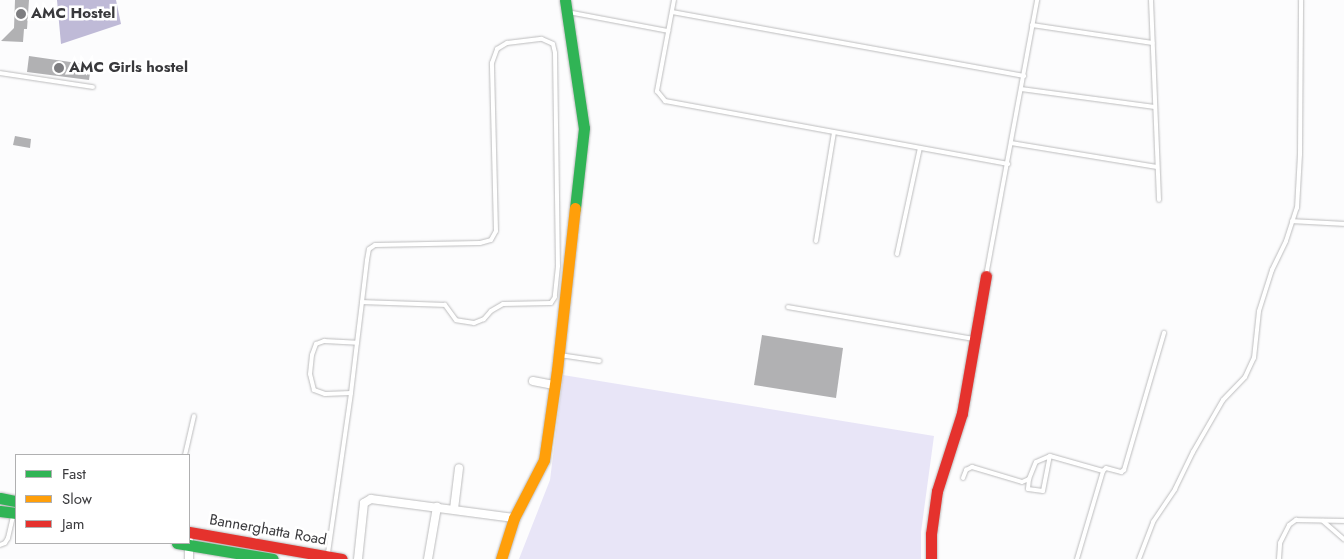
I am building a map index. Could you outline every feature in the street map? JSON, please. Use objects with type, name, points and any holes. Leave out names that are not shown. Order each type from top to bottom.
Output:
[{"type":"street","points":[[501,559],[514,518],[544,460],[584,128],[565,0]]},
{"type":"street","points":[[931,559],[931,534],[937,491],[962,413],[986,276]]},
{"type":"street","points":[[533,381],[554,385]]},
{"type":"street","points":[[454,509],[459,468]]},
{"type":"street","points":[[0,498],[15,501]]},
{"type":"street","points":[[358,559],[364,503],[367,500],[454,509],[514,518]]},
{"type":"street","points":[[428,559],[437,507]]},
{"type":"street","points":[[0,510],[15,513]]},
{"type":"street","name":"Bannerghatta Road","points":[[190,532],[342,559]]},
{"type":"street","name":"Bannerghatta Road","points":[[190,541],[272,559]]},
{"type":"street","points":[[189,544],[189,559]]},
{"type":"lane","points":[[674,0],[657,91],[660,98],[664,101],[1008,164]]},
{"type":"lane","points":[[986,276],[1037,0]]},
{"type":"lane","points":[[1151,0],[1159,200]]},
{"type":"lane","points":[[1139,559],[1153,522],[1175,489],[1193,452],[1224,400],[1245,377],[1254,358],[1260,311],[1272,270],[1286,241],[1297,208],[1300,154],[1300,0]]},
{"type":"lane","points":[[672,12],[1024,76]]},
{"type":"lane","points":[[573,13],[668,31]]},
{"type":"lane","points":[[1032,26],[1153,43]]},
{"type":"lane","points":[[328,556],[369,249],[375,245],[480,243],[491,240],[496,231],[492,63],[497,49],[507,43],[542,39],[552,44],[556,63],[558,266],[555,297],[550,303],[502,304],[491,311],[484,320],[474,323],[456,320],[445,305],[362,302]]},
{"type":"lane","points":[[0,73],[94,87]]},
{"type":"lane","points":[[1021,89],[1155,107]]},
{"type":"lane","points":[[816,241],[834,132]]},
{"type":"lane","points":[[1011,143],[1158,167]]},
{"type":"lane","points":[[897,254],[920,148]]},
{"type":"lane","points":[[1292,221],[1344,224]]},
{"type":"lane","points":[[788,307],[974,339]]},
{"type":"lane","points":[[1050,456],[1043,491],[1028,490],[1029,479],[1036,462],[1050,456],[1103,471],[1106,468],[1121,472],[1124,470],[1164,333]]},
{"type":"lane","points":[[351,394],[325,394],[314,390],[310,374],[312,355],[316,344],[324,341],[357,342]]},
{"type":"lane","points":[[558,355],[600,361]]},
{"type":"lane","points":[[185,454],[194,416]]},
{"type":"lane","points":[[962,478],[966,470],[972,467],[1022,482],[1029,479]]},
{"type":"lane","points":[[1077,559],[1103,471]]},
{"type":"lane","points":[[0,545],[5,543],[8,538],[15,513]]},
{"type":"lane","points":[[1279,559],[1280,543],[1289,525],[1300,520],[1344,521]]},
{"type":"lane","points":[[1323,521],[1344,538]]},
{"type":"shaded area","points":[[57,0],[116,0],[121,24],[61,44]]},
{"type":"shaded area","points":[[563,375],[934,436],[921,532],[921,559],[519,559],[550,480]]},
{"type":"building","name":"AMC Hostel","points":[[15,0],[29,0],[27,29],[24,29],[23,42],[1,41],[14,28]]},
{"type":"building","name":"AMC Girls hostel","points":[[29,56],[91,65],[89,80],[27,72]]},
{"type":"building","points":[[15,136],[31,139],[30,148],[13,145]]},
{"type":"building","points":[[762,335],[843,348],[836,398],[754,385]]},
{"type":"traffic: fast","points":[[565,0],[584,128],[575,208]]},
{"type":"traffic: fast","points":[[0,498],[15,501]]},
{"type":"traffic: fast","points":[[0,511],[15,513]]},
{"type":"traffic: fast","points":[[183,544],[273,559]]},
{"type":"traffic: slow","points":[[501,559],[514,518],[544,460],[557,370],[575,208]]},
{"type":"traffic: jam","points":[[931,559],[931,534],[937,491],[962,413],[986,276]]},
{"type":"traffic: jam","points":[[190,532],[342,559]]},
{"type":"place","name":"AMC Hostel","points":[[21,14]]},
{"type":"place","name":"AMC Girls hostel","points":[[59,68]]}]
